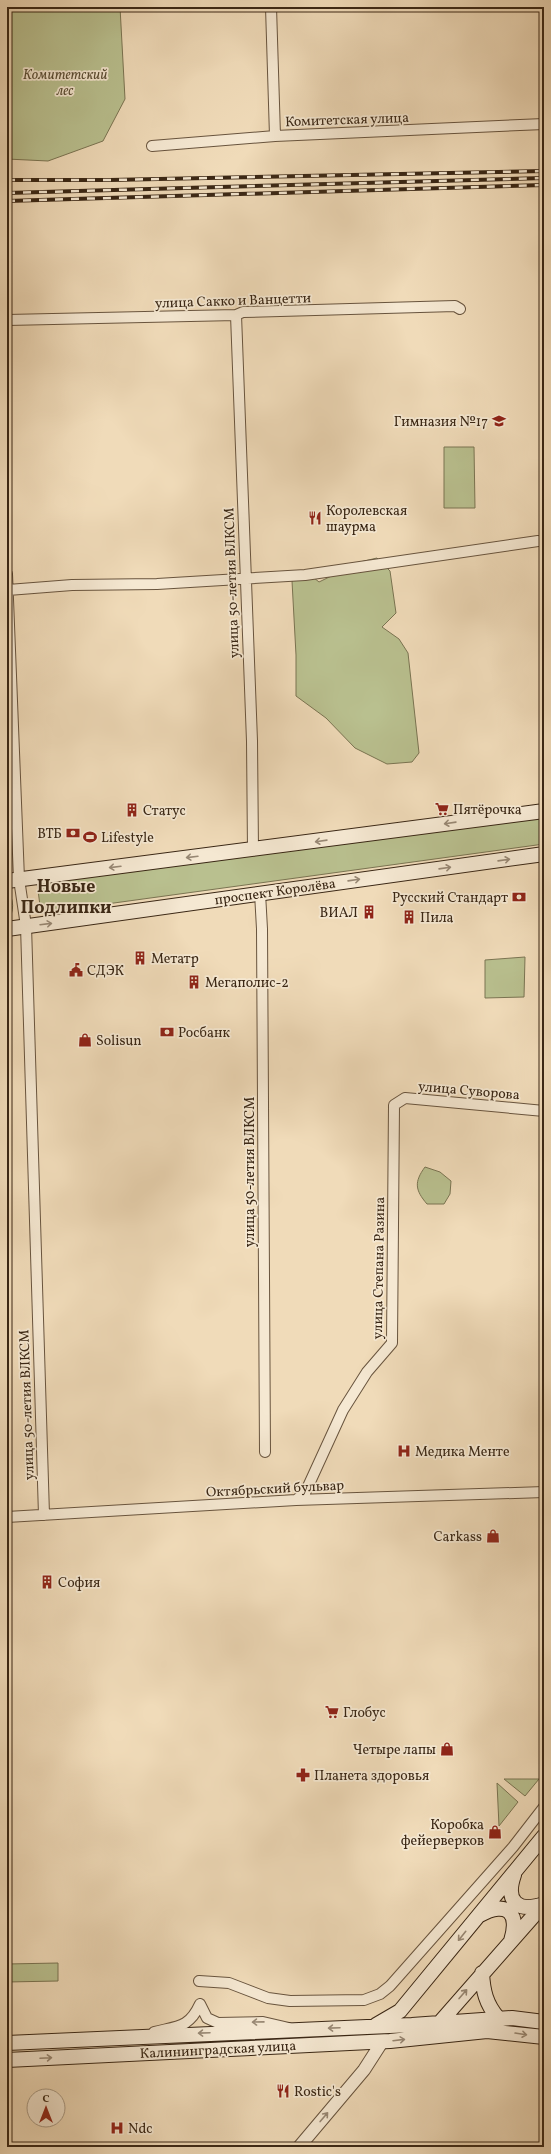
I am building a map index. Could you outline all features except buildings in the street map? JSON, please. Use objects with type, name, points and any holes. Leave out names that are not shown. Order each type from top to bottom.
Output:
[{"type":"main road","points":[[13,880],[544,811]]},
{"type":"main road","name":"проспект Королёва","points":[[7,929],[544,854]]},
{"type":"main road","points":[[544,1836],[400,2011],[412,2025],[428,2036],[544,1904]]},
{"type":"main road","points":[[514,1874],[511,1891],[514,1902],[520,1906],[528,1907],[544,1904]]},
{"type":"main road","points":[[480,1915],[490,1910],[500,1908],[509,1911],[514,1919],[516,1927],[511,1942]]},
{"type":"main road","points":[[482,1973],[485,1999],[490,2010],[498,2018]]},
{"type":"main road","name":"Калининградская улица","points":[[372,2027],[400,2011]]},
{"type":"main road","name":"Калининградская улица","points":[[7,2043],[438,2024],[498,2018],[512,2018],[544,2022]]},
{"type":"main road","name":"Калининградская улица","points":[[7,2060],[382,2042],[428,2036],[497,2031],[544,2038]]},
{"type":"street","points":[[271,7],[275,136]]},
{"type":"street","name":"Комитетская улица","points":[[152,146],[275,136],[544,124]]},
{"type":"street","name":"улица Сакко и Ванцетти","points":[[7,320],[236,315],[244,312],[455,306],[460,309]]},
{"type":"street","name":"улица 50-летия ВЛКСМ","points":[[236,315],[252,741],[253,850]]},
{"type":"street","points":[[8,590],[305,575],[538,541]]},
{"type":"street","name":"улица 50-летия ВЛКСМ","points":[[7,574],[13,880],[26,926],[44,1515]]},
{"type":"street","name":"улица 50-летия ВЛКСМ","points":[[260,893],[262,929],[265,1452]]},
{"type":"street","name":"улица Суворова","points":[[394,1105],[405,1098],[544,1111]]},
{"type":"street","name":"улица Степана Разина","points":[[296,1500],[305,1493],[343,1410],[367,1372],[392,1343],[394,1105]]},
{"type":"street","name":"Октябрьский бульвар","points":[[7,1517],[296,1500],[544,1492]]},
{"type":"street","points":[[199,1981],[229,1983],[268,1998],[290,2001],[364,2000],[380,1994],[390,1986],[513,1847],[544,1807]]},
{"type":"street","name":"Калининградская улица","points":[[142,2036],[188,2023],[194,2017],[200,2004],[207,2018],[218,2023],[263,2022],[296,2030]]},
{"type":"street","points":[[299,2147],[364,2070],[382,2042]]},
{"type":"green space","name":"Комитетский лес","points":[[7,7],[120,7],[125,99],[103,141],[48,161],[7,159]]},
{"type":"green space","points":[[444,447],[474,447],[475,508],[444,508]]},
{"type":"green space","points":[[377,558],[390,571],[396,613],[382,627],[399,639],[408,653],[419,753],[412,762],[387,764],[355,748],[326,718],[296,696],[296,655],[292,581],[308,573],[319,582],[360,562]]},
{"type":"green space","points":[[544,815],[544,844],[41,913],[37,883]]},
{"type":"green space","points":[[7,890],[13,905],[10,917],[7,920]]},
{"type":"green space","points":[[525,957],[524,997],[485,998],[485,960]]},
{"type":"green space","points":[[425,1167],[440,1172],[451,1181],[450,1194],[444,1204],[427,1204],[420,1194],[417,1186],[421,1172]]},
{"type":"green space","points":[[504,1779],[539,1779],[525,1796]]},
{"type":"green space","points":[[497,1783],[518,1802],[499,1826]]},
{"type":"green space","points":[[58,1963],[58,1981],[7,1982],[7,1964]]},
{"type":"railway","points":[[7,180],[110,180],[544,171]]},
{"type":"railway","points":[[7,193],[544,178]]},
{"type":"railway","points":[[7,201],[544,185]]},
{"type":"place","name":"Гимназия №17","points":[[499,421]]},
{"type":"place","name":"Королевская шаурма","points":[[315,518]]},
{"type":"place","name":"Пятёрочка","points":[[442,809]]},
{"type":"place","name":"Статус","points":[[132,810]]},
{"type":"place","name":"ВТБ","points":[[73,833]]},
{"type":"place","name":"Lifestyle","points":[[90,837]]},
{"type":"place","name":"Русский Стандарт","points":[[519,897]]},
{"type":"place","name":"ВИАЛ","points":[[369,912]]},
{"type":"place","name":"Пила","points":[[409,917]]},
{"type":"place","name":"Метатр","points":[[140,958]]},
{"type":"place","name":"СДЭК","points":[[76,970]]},
{"type":"place","name":"Мегаполис-2","points":[[194,982]]},
{"type":"place","name":"Росбанк","points":[[167,1032]]},
{"type":"place","name":"Solisun","points":[[85,1040]]},
{"type":"place","name":"Медика Менте","points":[[404,1451]]},
{"type":"place","name":"Carkass","points":[[493,1536]]},
{"type":"place","name":"София","points":[[47,1582]]},
{"type":"place","name":"Глобус","points":[[332,1712]]},
{"type":"place","name":"Четыре лапы","points":[[447,1749]]},
{"type":"place","name":"Планета здоровья","points":[[303,1775]]},
{"type":"place","name":"Коробка фейерверков","points":[[495,1832]]},
{"type":"place","name":"Rostic's","points":[[283,2091]]},
{"type":"place","name":"Ndc","points":[[117,2128]]},
{"type":"district","name":"Новые Подлипки","points":[[66,896]]}]
